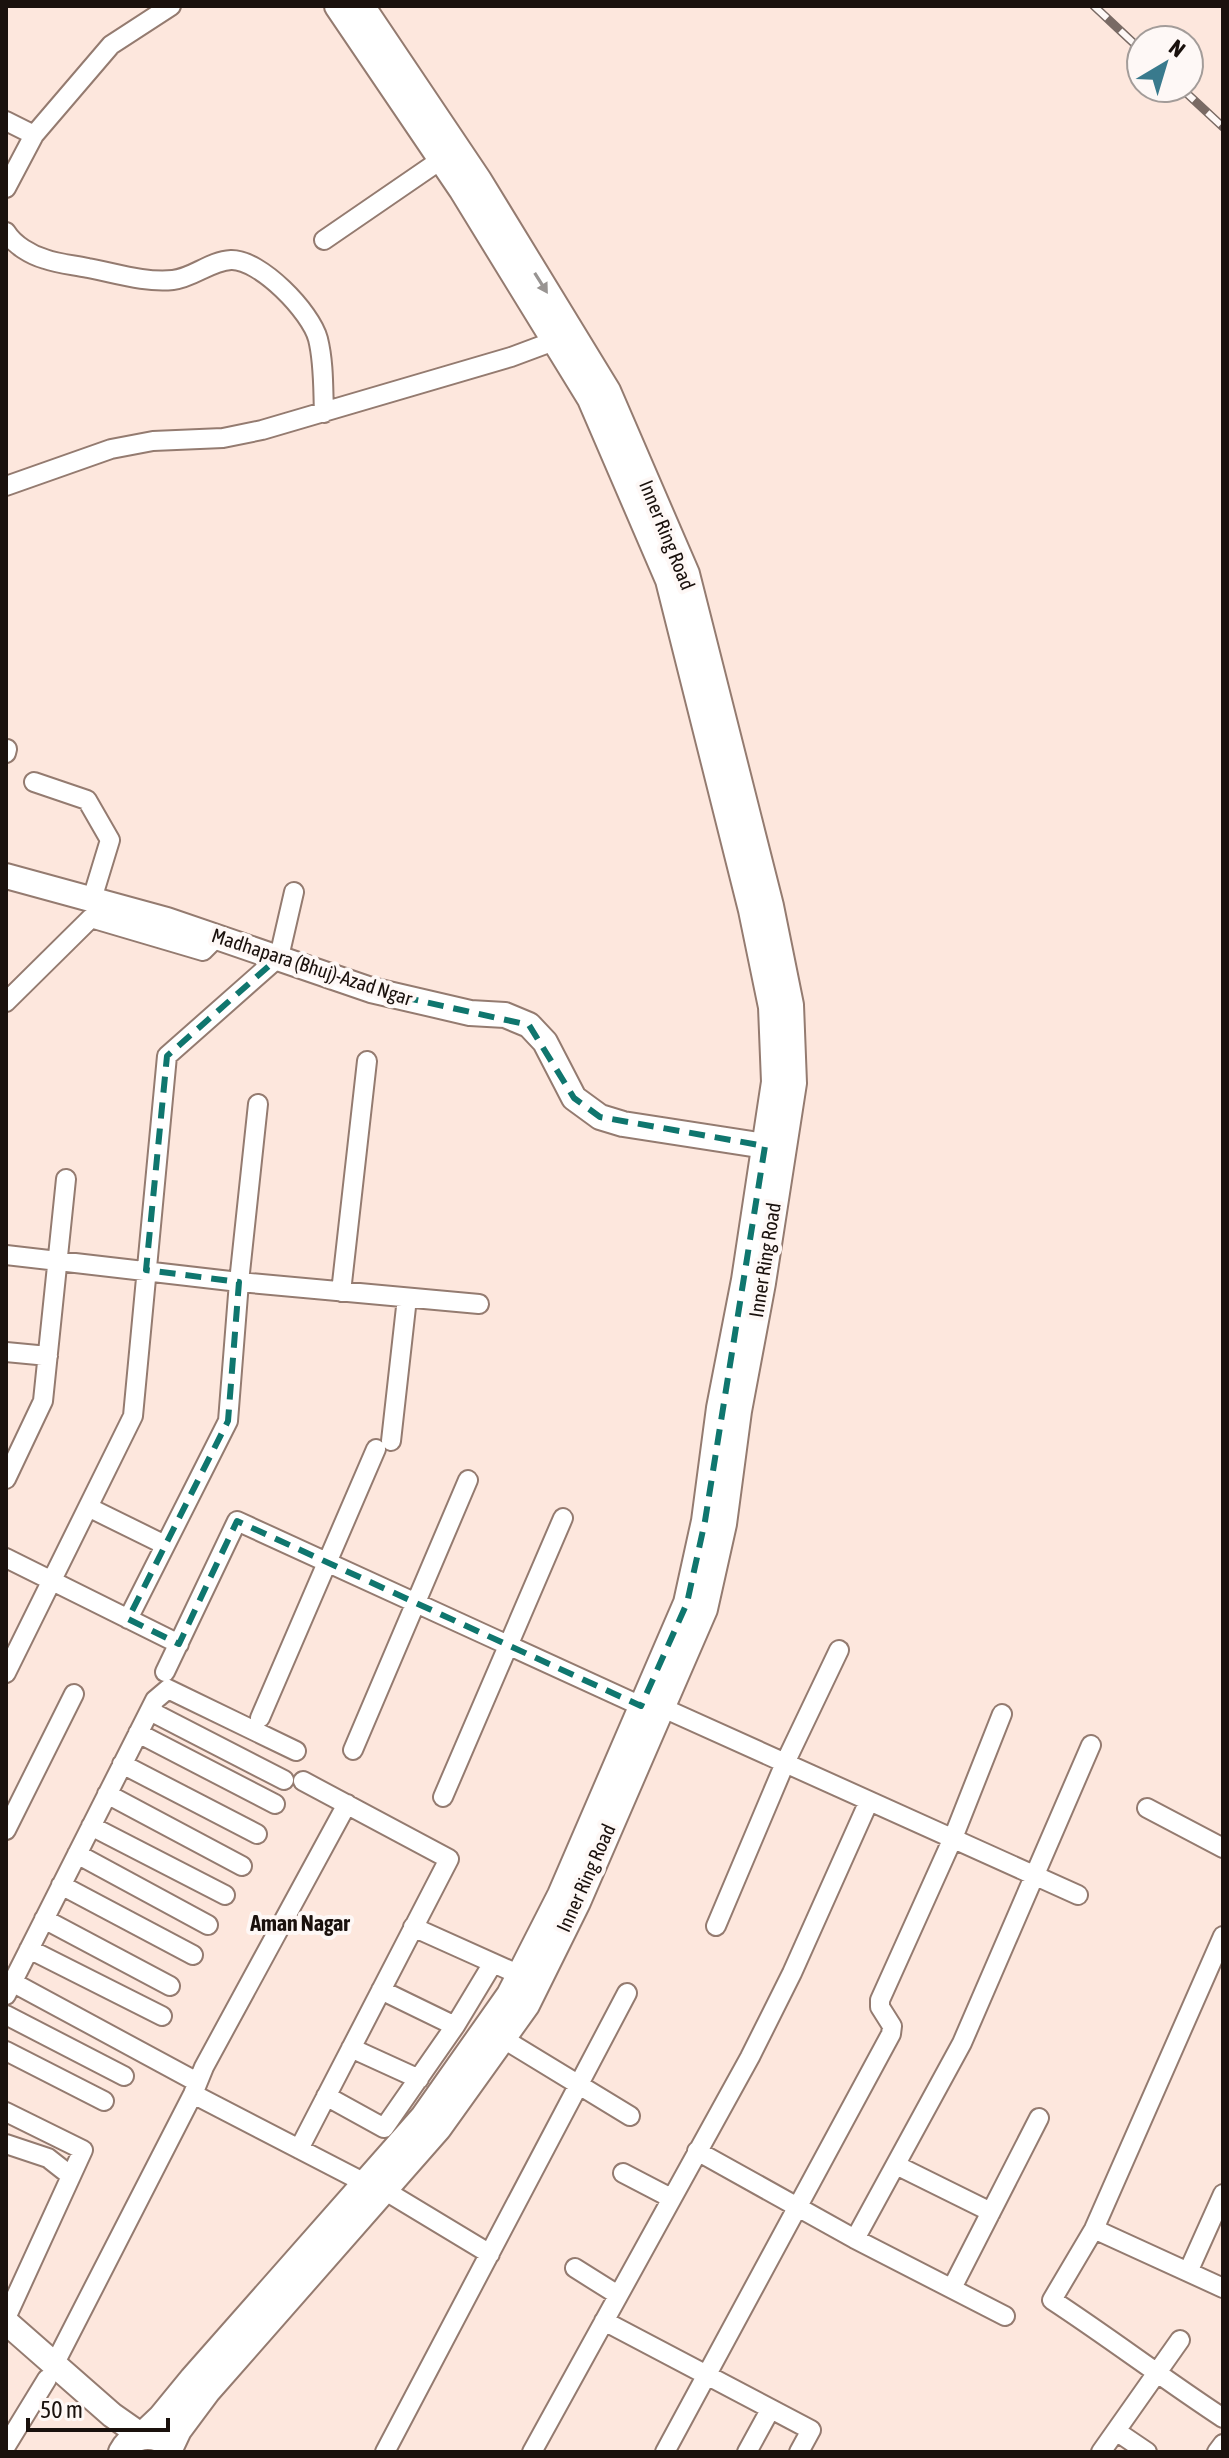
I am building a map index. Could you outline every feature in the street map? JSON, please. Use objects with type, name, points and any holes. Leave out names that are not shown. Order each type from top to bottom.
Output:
[{"type":"main road","name":"Inner Ring Road","points":[[128,2447],[161,2418],[193,2379],[375,2187],[438,2128],[526,2005],[577,1902],[687,1603],[702,1535],[720,1408],[745,1280],[775,1082],[772,1007],[752,910],[669,580],[591,399],[442,159],[338,6]]},
{"type":"main road","name":"Inner Ring Road","points":[[171,2450],[178,2430],[207,2391],[375,2187],[510,1995],[651,1706],[704,1609],[723,1524],[738,1411],[762,1283],[793,1083],[790,1005],[770,906],[686,574],[607,391],[478,180],[361,6]]},
{"type":"main road","points":[[128,2447],[152,2436],[162,2440],[171,2450]]},
{"type":"street","points":[[6,188],[34,135],[111,45],[159,9]]},
{"type":"street","points":[[6,121],[34,135]]},
{"type":"street","points":[[324,240],[442,159]]},
{"type":"street","points":[[6,232],[20,247],[45,259],[149,280],[173,280],[227,260],[240,260],[253,265],[272,280],[306,317],[317,335],[324,413]]},
{"type":"street","points":[[6,486],[111,449],[153,441],[223,438],[324,413],[511,357],[554,341]]},
{"type":"street","points":[[34,782],[87,800],[110,840],[92,899]]},
{"type":"street","name":"Madhapara (Bhuj)-Azad Ngar","points":[[6,876],[217,937],[371,990],[470,1013],[505,1015],[529,1025],[545,1042],[574,1098],[600,1117],[623,1124],[765,1146]]},
{"type":"street","points":[[6,1673],[133,1416],[167,1056],[279,957],[294,892]]},
{"type":"street","points":[[6,1002],[91,918],[203,951],[217,937]]},
{"type":"street","points":[[341,1292],[367,1061]]},
{"type":"street","points":[[128,1619],[228,1421],[258,1104]]},
{"type":"street","points":[[6,1479],[43,1401],[66,1179]]},
{"type":"street","points":[[6,1255],[239,1282],[479,1304]]},
{"type":"street","points":[[260,1718],[383,1445],[407,1298]]},
{"type":"street","points":[[6,1352],[48,1356]]},
{"type":"street","points":[[353,1750],[468,1480]]},
{"type":"street","points":[[88,1507],[165,1545]]},
{"type":"street","points":[[443,1797],[563,1518]]},
{"type":"street","points":[[165,1672],[237,1521],[507,1644],[785,1763],[1078,1895]]},
{"type":"street","points":[[6,1558],[179,1644]]},
{"type":"street","points":[[716,1926],[785,1763],[839,1650]]},
{"type":"street","points":[[296,1751],[168,1689],[155,1700],[9,1988],[195,2088],[299,2149],[375,2187],[490,2254]]},
{"type":"street","points":[[6,1830],[74,1694]]},
{"type":"street","points":[[150,1711],[347,1804],[449,1859],[299,2149]]},
{"type":"street","points":[[665,2452],[891,2034],[892,2026],[880,2007],[880,2000],[953,1838],[1002,1714]]},
{"type":"street","points":[[138,1733],[275,1804]]},
{"type":"street","points":[[855,2239],[962,2043],[1091,1745]]},
{"type":"street","points":[[122,1764],[257,1834]]},
{"type":"street","points":[[107,1794],[242,1866]]},
{"type":"street","points":[[532,2452],[750,2057],[792,1973],[869,1801]]},
{"type":"street","points":[[6,2446],[50,2372],[195,2088],[347,1804]]},
{"type":"street","points":[[1147,1808],[1223,1848]]},
{"type":"street","points":[[91,1826],[225,1895]]},
{"type":"street","points":[[77,1854],[208,1925]]},
{"type":"street","points":[[61,1885],[193,1955]]},
{"type":"street","points":[[44,1919],[170,1986]]},
{"type":"street","points":[[413,1927],[520,1975]]},
{"type":"street","points":[[1223,1936],[1094,2229],[1052,2300],[1097,2329],[1156,2375],[1223,2418]]},
{"type":"street","points":[[29,1949],[162,2016]]},
{"type":"street","points":[[326,2096],[384,2128],[455,2026],[493,1963]]},
{"type":"street","points":[[381,1990],[455,2026]]},
{"type":"street","points":[[385,2452],[627,1993]]},
{"type":"street","points":[[6,2015],[124,2076]]},
{"type":"street","points":[[502,2038],[630,2116]]},
{"type":"street","points":[[351,2048],[419,2079]]},
{"type":"street","points":[[6,2051],[104,2101]]},
{"type":"street","points":[[6,2112],[83,2150],[6,2320],[50,2372]]},
{"type":"street","points":[[952,2288],[1039,2118]]},
{"type":"street","points":[[6,2144],[48,2158],[71,2176]]},
{"type":"street","points":[[697,2151],[855,2239],[1005,2316]]},
{"type":"street","points":[[896,2165],[991,2212]]},
{"type":"street","points":[[623,2173],[671,2198]]},
{"type":"street","points":[[1188,2272],[1223,2194]]},
{"type":"street","points":[[1094,2229],[1223,2288]]},
{"type":"street","points":[[575,2268],[618,2295]]},
{"type":"street","points":[[604,2321],[811,2430],[799,2452]]},
{"type":"street","points":[[1101,2452],[1180,2340]]},
{"type":"street","points":[[6,2345],[112,2415],[128,2447]]},
{"type":"street","points":[[747,2452],[770,2410]]},
{"type":"street","points":[[1116,2431],[1147,2452]]},
{"type":"street","points":[[1217,2452],[1223,2444]]},
{"type":"highlighted area","points":[[279,957],[371,990],[529,1025],[574,1098],[600,1117],[765,1146],[705,1521],[687,1603],[641,1706],[237,1521],[179,1644],[128,1619],[228,1421],[239,1282],[146,1270],[167,1056]]},
{"type":"railway","points":[[1094,6],[1125,35]]},
{"type":"railway","points":[[1198,104],[1223,127]]},
{"type":"district","name":"Aman Nagar","points":[[300,1923]]}]
